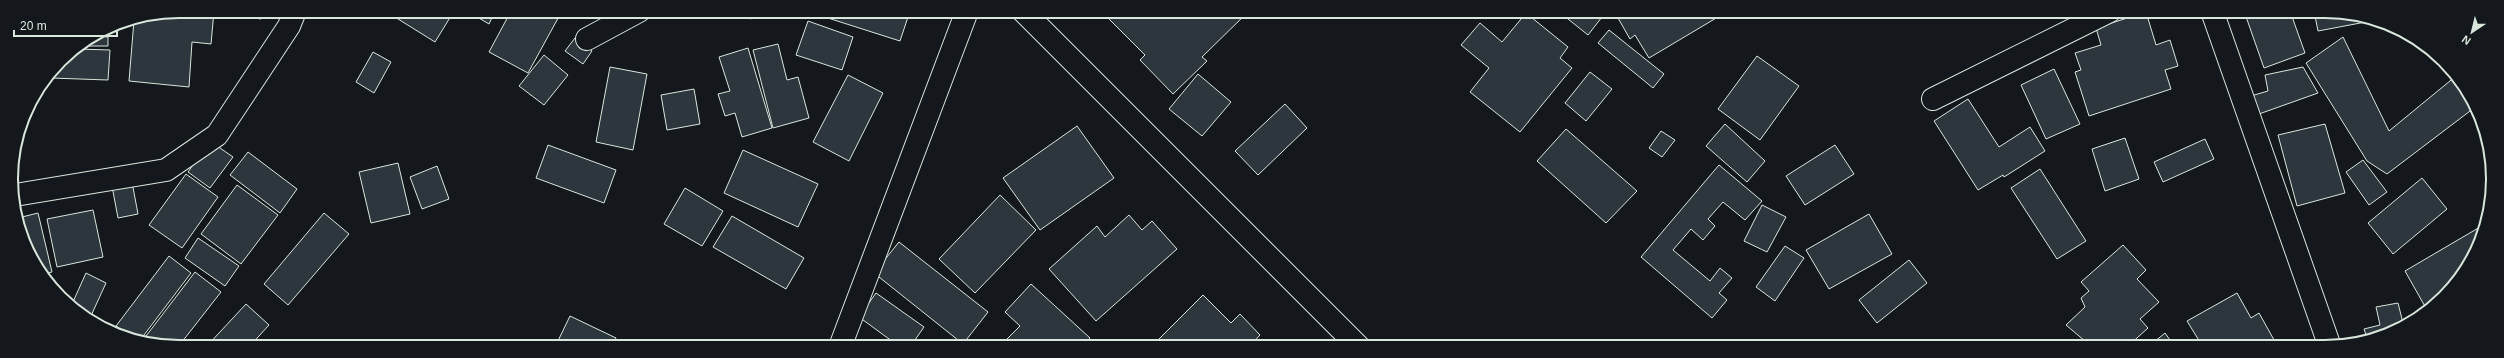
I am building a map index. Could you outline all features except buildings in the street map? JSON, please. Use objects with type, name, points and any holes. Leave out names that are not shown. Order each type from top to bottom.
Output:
[{"type":"street","points":[[18,194],[166,170],[217,135],[289,26],[292,18]]},
{"type":"street","points":[[587,39],[626,18]]},
{"type":"street","points":[[843,340],[964,18]]},
{"type":"street","points":[[1030,18],[1353,340]]},
{"type":"street","points":[[1933,99],[2096,18]]},
{"type":"street","points":[[2214,18],[2328,340]]}]
